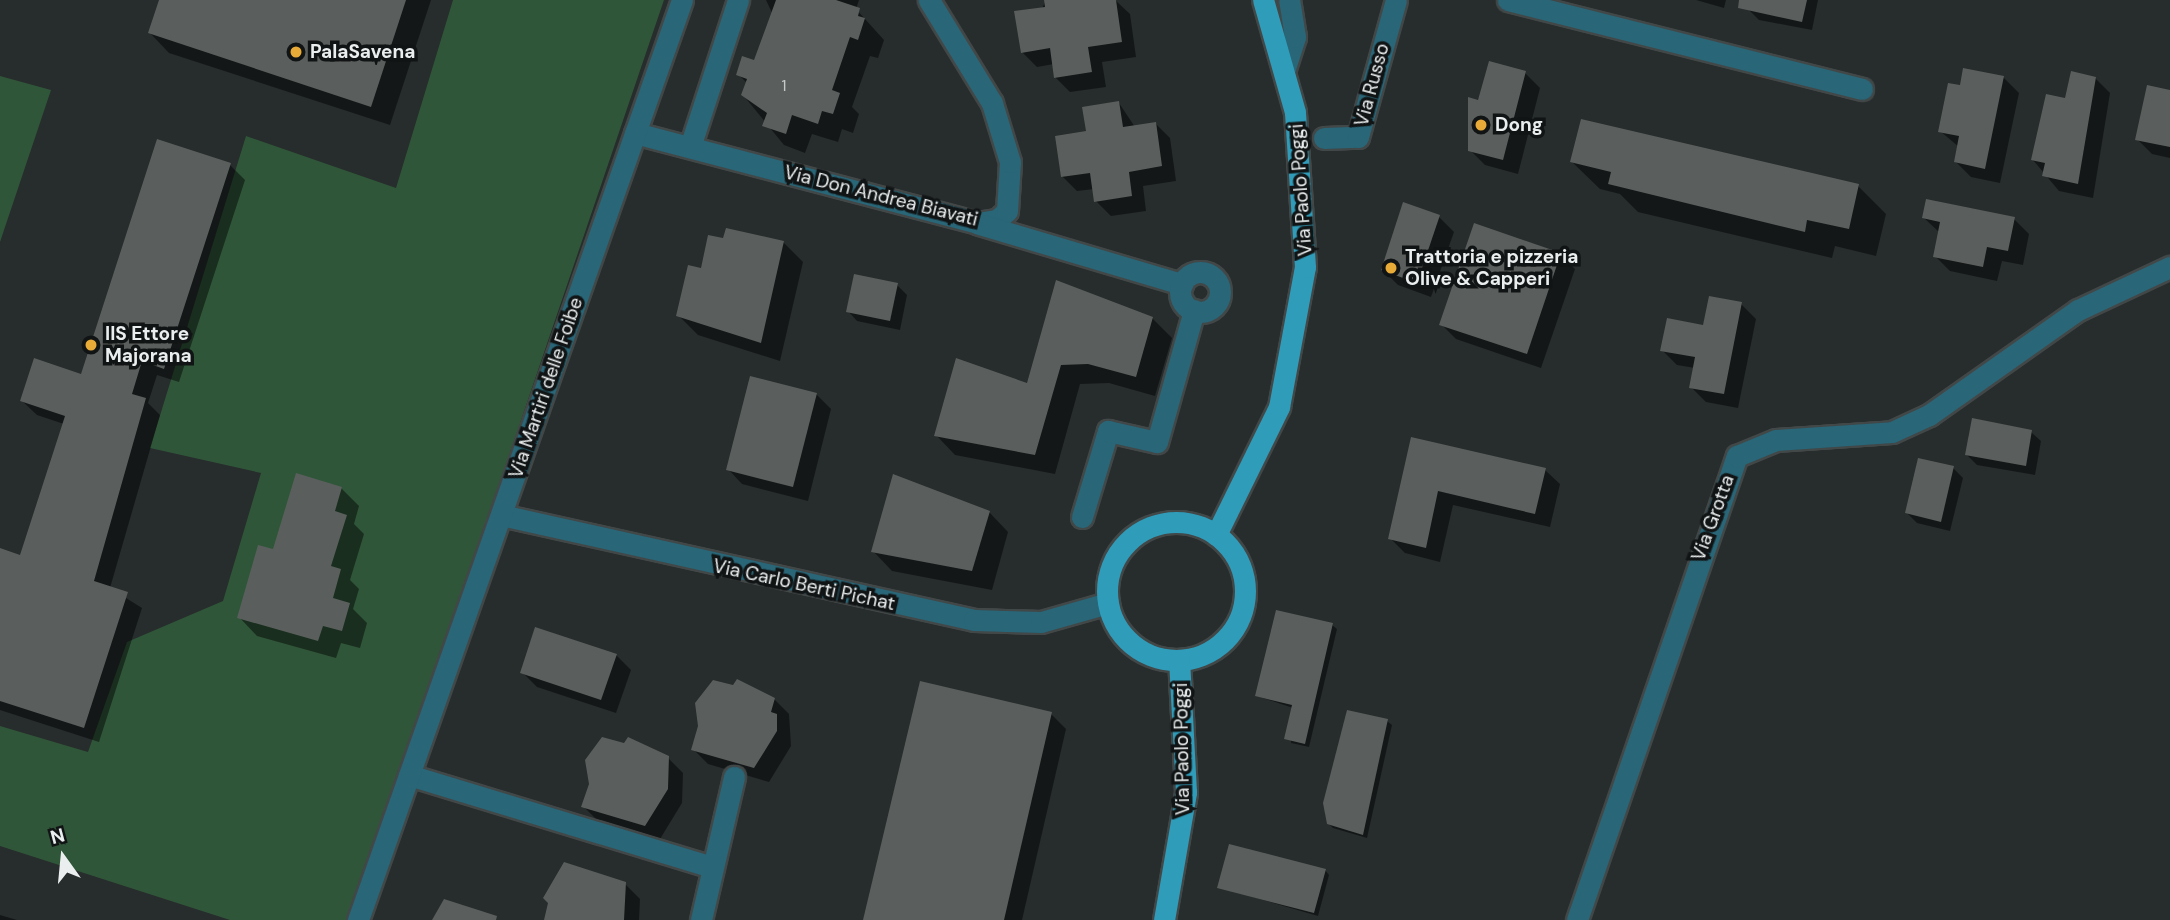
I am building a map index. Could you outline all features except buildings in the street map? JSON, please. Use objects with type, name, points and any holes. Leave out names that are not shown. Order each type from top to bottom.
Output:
[{"type":"main road","name":"Via Paolo Poggi","points":[[1216,535],[1279,407],[1301,307],[1302,158],[1285,68],[1263,0]]},
{"type":"main road","points":[[1172,522],[1216,535],[1243,572],[1242,611],[1222,643],[1179,660],[1133,645],[1108,603],[1116,558],[1150,527],[1172,522]]},
{"type":"main road","name":"Via Paolo Poggi","points":[[1164,920],[1186,792],[1179,660]]},
{"type":"street","name":"Via Martiri delle Foibe","points":[[358,920],[682,0]]},
{"type":"street","points":[[690,147],[738,0]]},
{"type":"street","name":"Via Don Andrea Biavati","points":[[635,133],[977,223],[1007,211],[1010,162],[992,103],[929,0]]},
{"type":"street","points":[[1285,68],[1295,37],[1289,0]]},
{"type":"street","name":"Via Russo","points":[[1324,138],[1358,137],[1396,0]]},
{"type":"street","points":[[1508,0],[1862,89]]},
{"type":"street","points":[[977,223],[1182,284]]},
{"type":"street","name":"Via Grotta","points":[[1577,920],[1737,456],[1776,440],[1892,432],[1929,415],[2078,310],[2170,267]]},
{"type":"street","points":[[1182,284],[1200,272],[1219,286],[1215,304],[1194,310]]},
{"type":"street","points":[[1182,284],[1182,300],[1194,310]]},
{"type":"street","points":[[1082,517],[1108,431],[1157,442],[1194,310]]},
{"type":"street","name":"Via Carlo Berti Pichat","points":[[501,515],[974,620],[1041,622],[1108,603]]},
{"type":"street","points":[[409,775],[712,867]]},
{"type":"street","points":[[701,920],[734,777]]},
{"type":"green space","points":[[453,0],[664,0],[351,920],[230,920],[0,846],[0,726],[88,752],[127,642],[223,601],[261,473],[150,448],[246,136],[396,188]]},
{"type":"green space","points":[[0,76],[51,90],[0,242]]},
{"type":"place","name":"PalaSavena","points":[[296,52]]},
{"type":"place","name":"Dong","points":[[1481,125]]},
{"type":"place","name":"Trattoria e pizzeria Olive & Capperi","points":[[1391,268]]},
{"type":"place","name":"IIS Ettore Majorana","points":[[91,345]]}]
